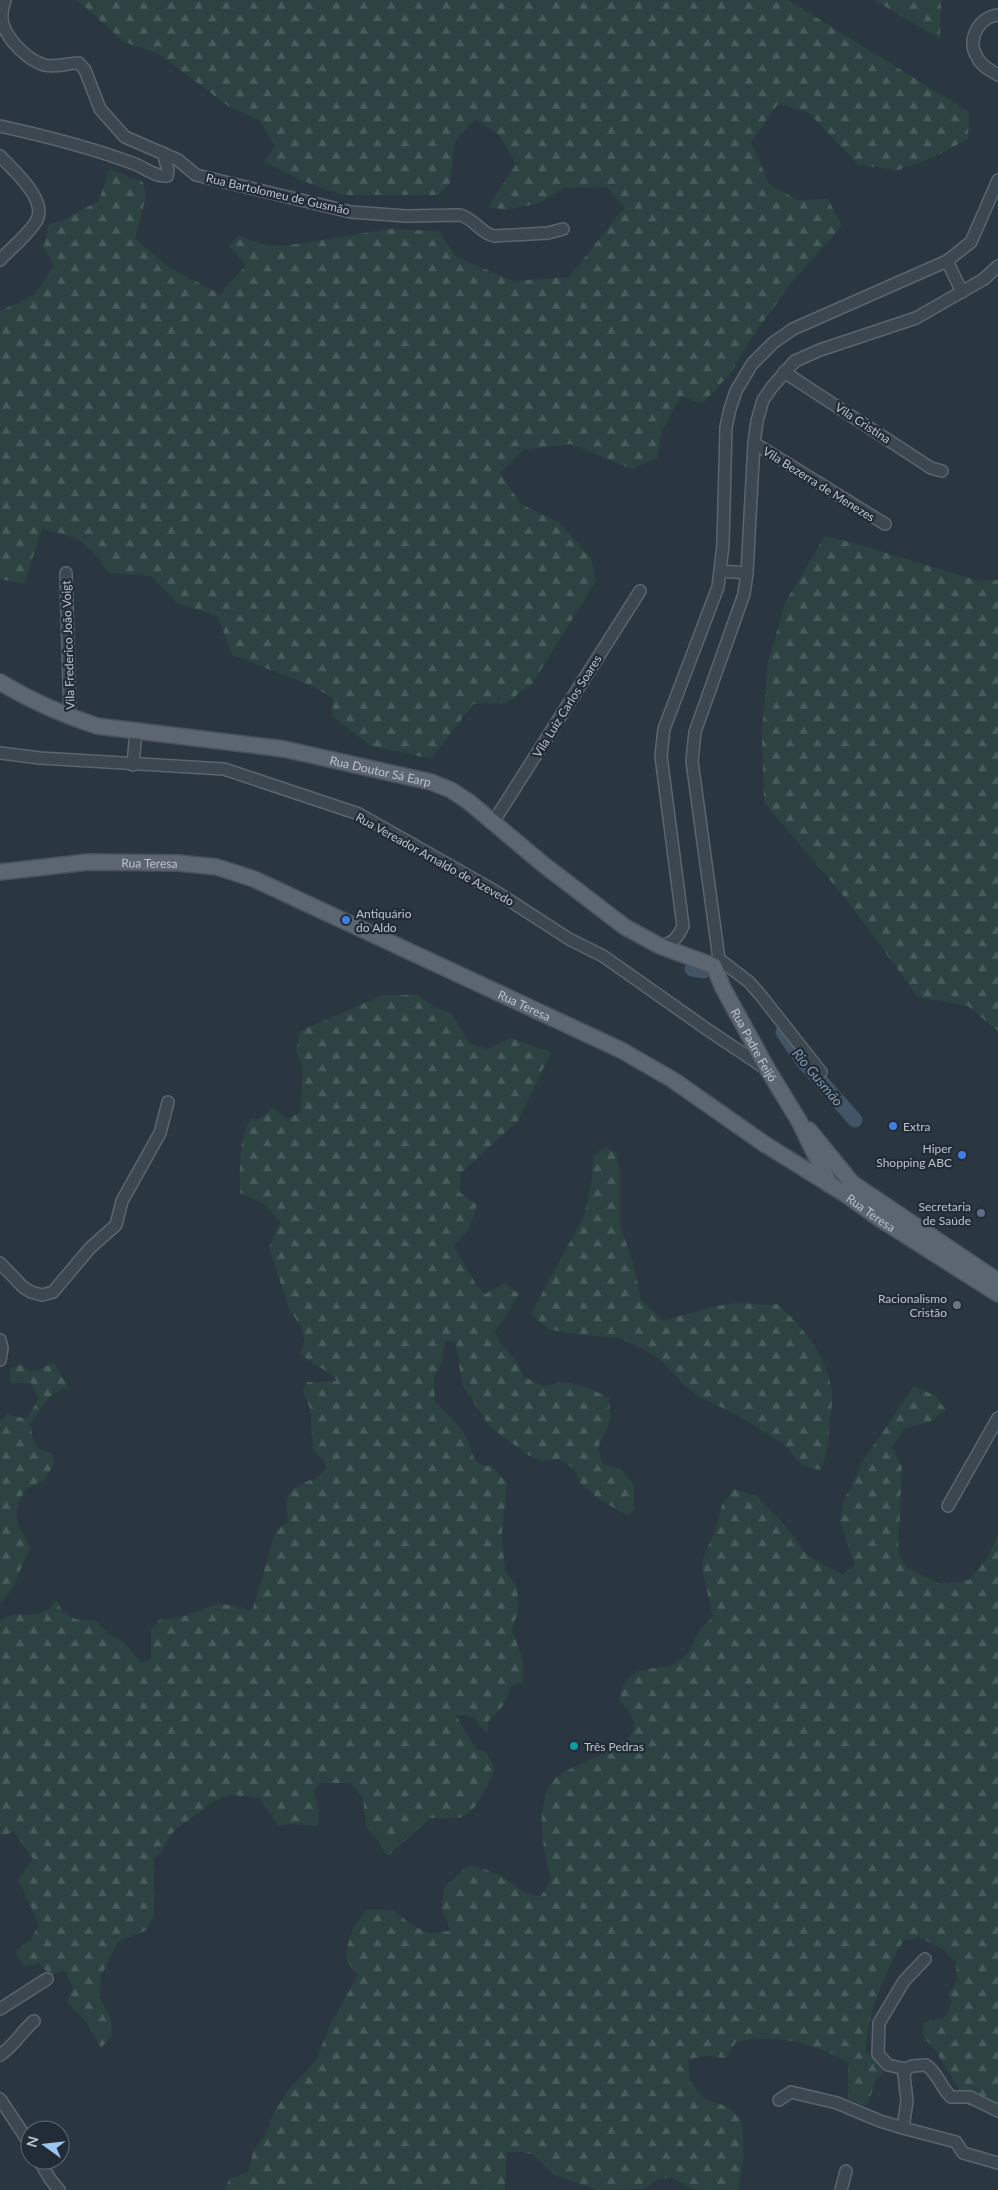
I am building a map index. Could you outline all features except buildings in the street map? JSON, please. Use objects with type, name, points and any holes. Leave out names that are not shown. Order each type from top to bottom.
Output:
[{"type":"main road","name":"Rua Doutor Sá Earp","points":[[0,682],[26,698],[70,717],[97,726],[284,749],[431,782],[451,790],[494,821],[544,865],[618,921],[647,940],[685,956],[717,963]]},
{"type":"main road","name":"Rua Teresa","points":[[0,872],[88,862],[178,863],[217,867],[254,879],[621,1050],[673,1080],[766,1145],[831,1186],[849,1189],[998,1281]]},
{"type":"main road","name":"Rua Padre Feijó","points":[[717,963],[724,988],[768,1070],[799,1121],[831,1186]]},
{"type":"main road","name":"Rua Padre Feijó","points":[[799,1121],[816,1138],[849,1189]]},
{"type":"main road","name":"Rua Teresa","points":[[849,1189],[880,1219],[998,1294]]},
{"type":"street","name":"Rua Bartolomeu de Gusmão","points":[[5,0],[2,18],[4,27],[12,40],[24,52],[37,62],[45,65],[58,66],[79,63],[85,70],[93,88],[94,98],[108,121],[124,137],[178,160],[196,175],[351,212],[406,216],[466,216],[488,235],[500,237],[548,233],[563,229]]},
{"type":"street","points":[[998,15],[984,19],[977,27],[974,42],[976,57],[985,67],[998,75]]},
{"type":"street","points":[[0,126],[94,148],[141,167],[159,177],[167,176],[168,170],[163,153]]},
{"type":"street","points":[[0,156],[32,191],[38,203],[37,222],[0,260]]},
{"type":"street","points":[[685,956],[661,743],[664,730],[714,600],[723,545],[726,427],[736,390],[752,364],[773,343],[793,329],[947,262],[971,242],[998,180]]},
{"type":"street","points":[[947,262],[962,292]]},
{"type":"street","points":[[821,1072],[749,982],[717,963],[716,928],[701,842],[692,760],[695,732],[736,620],[747,573],[756,422],[763,400],[795,360],[916,318],[984,279],[998,266]]},
{"type":"street","name":"Vila Cristina","points":[[784,372],[931,468],[942,472]]},
{"type":"street","name":"Vila Bezerra de Menezes","points":[[754,443],[885,524]]},
{"type":"street","points":[[720,571],[747,573]]},
{"type":"street","name":"Vila Frederico João Voigt","points":[[66,573],[70,717]]},
{"type":"street","name":"Vila Luiz Carlos Soares","points":[[494,821],[640,591]]},
{"type":"street","points":[[133,765],[136,730]]},
{"type":"street","name":"Rua Vereador Arnaldo de Azevedo","points":[[0,753],[133,765],[224,769],[359,814],[495,891],[569,939],[603,956],[768,1070]]},
{"type":"street","points":[[660,946],[671,943],[678,938],[682,926]]},
{"type":"street","points":[[0,1263],[23,1287],[31,1292],[42,1295],[53,1292],[90,1248],[116,1225],[122,1201],[160,1133],[168,1102]]},
{"type":"street","points":[[0,1340],[2,1348],[0,1360]]},
{"type":"street","points":[[948,1506],[998,1418]]},
{"type":"street","points":[[925,1959],[904,1981],[879,2023],[878,2054],[888,2065],[906,2069],[912,2066],[926,2065],[951,2097],[970,2097],[998,2111]]},
{"type":"street","points":[[0,2009],[47,1979]]},
{"type":"street","points":[[0,2055],[7,2051],[22,2030],[34,2021]]},
{"type":"street","points":[[903,2128],[907,2101],[904,2075],[906,2069]]},
{"type":"street","points":[[779,2100],[791,2092],[837,2102],[880,2121],[956,2142],[963,2153],[998,2163]]},
{"type":"street","points":[[0,2099],[20,2129]]},
{"type":"street","points":[[45,2170],[59,2190]]},
{"type":"street","points":[[842,2190],[846,2171]]},
{"type":"green space","points":[[77,0],[788,0],[969,112],[968,139],[934,157],[898,170],[859,165],[809,113],[778,104],[751,142],[769,184],[798,200],[828,199],[842,226],[792,282],[753,336],[729,375],[702,404],[681,396],[662,431],[657,458],[631,469],[571,444],[523,450],[500,473],[521,504],[560,523],[591,558],[596,581],[532,684],[506,703],[473,704],[431,759],[371,746],[332,716],[333,698],[312,686],[232,655],[217,616],[177,603],[151,576],[109,573],[88,547],[74,538],[42,529],[24,584],[0,579],[0,311],[35,294],[54,266],[43,246],[49,225],[99,201],[109,169],[143,182],[146,196],[135,239],[170,268],[220,294],[246,265],[228,245],[239,235],[266,246],[291,245],[389,229],[439,231],[455,256],[512,281],[569,277],[624,208],[607,187],[564,188],[539,203],[507,210],[488,207],[516,164],[499,135],[475,119],[455,141],[450,183],[438,195],[342,195],[300,180],[264,162],[275,146],[259,120],[228,106],[159,54],[124,42]]},
{"type":"green space","points":[[874,0],[941,0],[940,39]]},
{"type":"green space","points":[[825,536],[979,581],[998,580],[998,1031],[968,1006],[918,997],[850,904],[764,802],[762,734],[768,661],[786,601]]},
{"type":"green space","points":[[383,995],[418,995],[434,1007],[451,1013],[469,1043],[487,1049],[511,1038],[551,1052],[518,1121],[461,1173],[459,1192],[477,1205],[469,1229],[454,1245],[476,1285],[485,1294],[504,1283],[519,1294],[495,1332],[500,1342],[518,1363],[524,1377],[543,1386],[566,1382],[587,1387],[609,1398],[610,1419],[600,1442],[600,1456],[603,1464],[620,1468],[634,1485],[634,1509],[628,1516],[599,1499],[580,1483],[574,1469],[559,1459],[542,1461],[528,1455],[490,1427],[462,1385],[456,1343],[445,1341],[442,1362],[434,1377],[435,1403],[448,1414],[464,1434],[473,1457],[482,1465],[493,1467],[507,1484],[502,1534],[504,1560],[506,1571],[517,1587],[518,1611],[512,1629],[524,1664],[523,1682],[512,1685],[503,1706],[489,1720],[487,1735],[474,1717],[455,1714],[477,1750],[485,1751],[495,1768],[485,1790],[471,1811],[458,1818],[430,1818],[389,1855],[384,1853],[379,1841],[366,1827],[363,1798],[350,1783],[320,1783],[314,1791],[319,1811],[318,1826],[291,1824],[279,1826],[259,1798],[238,1795],[223,1797],[210,1804],[176,1830],[169,1838],[163,1850],[154,1859],[154,1916],[147,1930],[118,1942],[101,1976],[99,1997],[111,2018],[112,2036],[101,2048],[87,2023],[67,2002],[73,1988],[64,1970],[50,1976],[39,1963],[24,1967],[15,1952],[31,1939],[39,1925],[18,1880],[33,1859],[14,1832],[0,1836],[0,1622],[10,1615],[40,1613],[48,1609],[56,1600],[63,1612],[75,1619],[96,1621],[111,1636],[120,1639],[142,1663],[151,1659],[151,1630],[159,1620],[184,1616],[217,1604],[234,1605],[252,1611],[274,1537],[278,1529],[288,1522],[287,1498],[296,1487],[326,1470],[325,1462],[313,1450],[310,1408],[303,1391],[307,1382],[337,1381],[329,1373],[300,1353],[304,1340],[301,1327],[289,1309],[269,1247],[280,1222],[264,1204],[240,1193],[242,1145],[251,1118],[260,1119],[272,1108],[288,1119],[300,1112],[303,1067],[296,1051],[300,1031]]},
{"type":"green space","points":[[604,1147],[616,1152],[620,1169],[620,1225],[634,1266],[641,1300],[663,1320],[712,1307],[732,1304],[777,1304],[813,1344],[826,1368],[832,1394],[828,1448],[820,1470],[802,1466],[786,1446],[737,1415],[700,1397],[683,1384],[662,1361],[646,1351],[622,1339],[548,1329],[531,1314],[584,1216],[592,1180],[593,1156]]},
{"type":"green space","points":[[54,1363],[71,1392],[64,1388],[48,1398],[30,1424],[35,1444],[40,1449],[52,1453],[54,1464],[45,1479],[26,1489],[18,1503],[16,1519],[30,1548],[12,1589],[0,1604],[0,1421],[8,1414],[26,1419],[39,1399],[31,1383],[10,1383],[10,1369],[19,1364],[31,1372]]},
{"type":"green space","points":[[914,1386],[934,1395],[946,1410],[929,1422],[905,1428],[892,1448],[902,1467],[898,1551],[906,1567],[940,1584],[969,1580],[988,1557],[998,1535],[998,2116],[968,2105],[934,2048],[924,2038],[923,2023],[946,2016],[952,2001],[948,1994],[957,1980],[956,1962],[941,1948],[918,1937],[903,1941],[889,1967],[873,2008],[865,2051],[879,2064],[884,2072],[876,2080],[867,2106],[848,2099],[848,2063],[808,2045],[779,2040],[750,2040],[736,2042],[726,2058],[709,2056],[688,2059],[690,2081],[705,2099],[728,2107],[742,2120],[744,2156],[738,2190],[695,2190],[672,2178],[658,2179],[643,2189],[597,2190],[554,2175],[534,2155],[521,2152],[507,2152],[505,2190],[225,2190],[229,2179],[248,2172],[253,2152],[266,2133],[274,2112],[288,2090],[316,2061],[329,2027],[358,1975],[346,1961],[351,1933],[362,1915],[368,1909],[393,1910],[412,1925],[428,1933],[450,1931],[442,1909],[444,1888],[466,1867],[476,1866],[498,1874],[527,1894],[541,1896],[551,1880],[543,1843],[542,1815],[548,1790],[554,1780],[573,1768],[614,1748],[632,1734],[633,1721],[619,1699],[624,1685],[630,1676],[646,1669],[674,1664],[684,1657],[701,1628],[713,1617],[702,1568],[703,1558],[715,1531],[722,1505],[734,1489],[757,1496],[790,1531],[804,1552],[825,1566],[843,1574],[855,1565],[840,1522],[844,1500],[861,1464]]},
{"type":"waterway","points":[[692,969],[704,971]]},
{"type":"waterway","name":"Rio Gusmão","points":[[783,1032],[802,1060],[855,1120]]},
{"type":"place","name":"Antiquário do Aldo","points":[[346,920]]},
{"type":"place","name":"Extra","points":[[893,1126]]},
{"type":"place","name":"Hiper Shopping ABC","points":[[962,1155]]},
{"type":"place","name":"Secretaria de Saúde","points":[[981,1213]]},
{"type":"place","name":"Racionalismo Cristão","points":[[957,1305]]},
{"type":"place","name":"Três Pedras","points":[[574,1746]]}]
